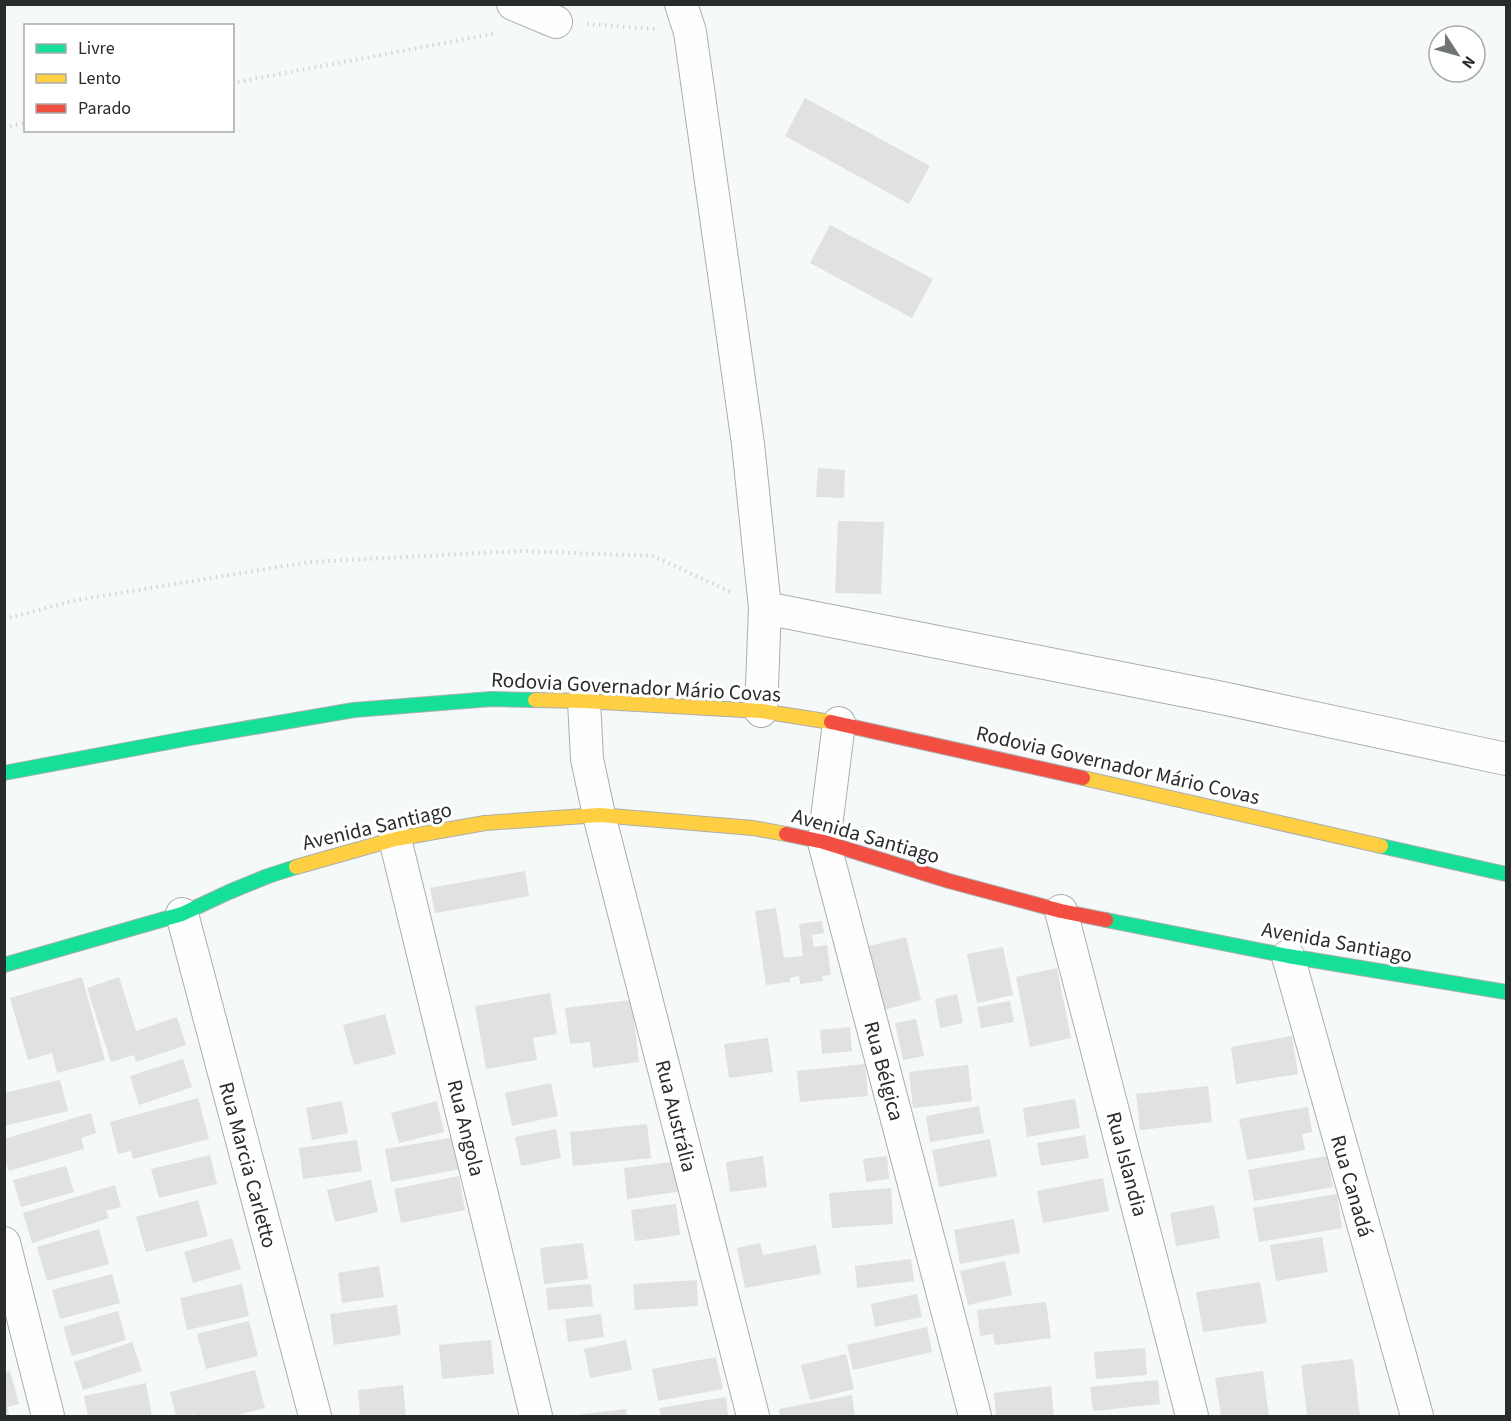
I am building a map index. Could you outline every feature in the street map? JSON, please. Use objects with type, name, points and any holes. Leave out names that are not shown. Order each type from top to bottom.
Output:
[{"type":"main road","name":"Rodovia Governador Mário Covas","points":[[4,773],[354,710],[491,699],[584,701],[761,711],[840,723],[1506,874]]},
{"type":"main road","name":"Avenida Santiago","points":[[4,965],[182,914],[268,876],[316,860],[395,839],[485,823],[599,815],[753,828],[824,842],[949,881],[1061,911],[1288,956],[1506,992]]},
{"type":"street","points":[[513,4],[556,22]]},
{"type":"street","points":[[685,18],[748,444],[765,608],[761,711]]},
{"type":"street","points":[[765,608],[1222,698],[1506,759]]},
{"type":"street","name":"Rua Austrália","points":[[584,701],[587,759],[599,815],[753,1416]]},
{"type":"street","name":"Rua Bélgica","points":[[840,723],[824,842],[975,1416]]},
{"type":"street","name":"Rua Angola","points":[[395,839],[536,1416]]},
{"type":"street","name":"Rua Islandia","points":[[1061,911],[1192,1416]]},
{"type":"street","name":"Rua Marcia Carletto","points":[[182,914],[315,1416]]},
{"type":"street","name":"Rua Canadá","points":[[1288,956],[1417,1416]]},
{"type":"street","points":[[4,1243],[48,1416]]},
{"type":"path","points":[[556,22],[685,18]]},
{"type":"path","points":[[234,84],[498,33]]},
{"type":"path","points":[[4,127],[24,123]]},
{"type":"path","points":[[4,618],[77,600],[309,562],[521,551],[653,556],[765,608]]},
{"type":"building","points":[[805,98],[930,166],[909,204],[785,136]]},
{"type":"building","points":[[830,225],[933,279],[912,318],[810,263]]},
{"type":"building","points":[[818,468],[845,470],[844,498],[816,497]]},
{"type":"building","points":[[838,521],[884,522],[881,594],[835,593]]},
{"type":"building","points":[[525,871],[529,896],[435,913],[430,888]]},
{"type":"building","points":[[776,908],[784,958],[803,956],[799,924],[822,921],[824,933],[812,935],[814,947],[827,945],[831,975],[822,976],[823,981],[800,984],[799,976],[790,978],[790,982],[766,985],[755,911]]},
{"type":"building","points":[[906,937],[921,1000],[884,1010],[869,946]]},
{"type":"building","points":[[1003,947],[1013,995],[977,1003],[967,954]]},
{"type":"building","points":[[1057,968],[1071,1038],[1030,1047],[1016,977]]},
{"type":"building","points":[[82,977],[105,1060],[57,1073],[52,1053],[28,1060],[10,998]]},
{"type":"building","points":[[119,977],[136,1031],[177,1017],[186,1045],[136,1062],[134,1055],[111,1062],[87,988]]},
{"type":"building","points":[[550,993],[557,1034],[533,1038],[537,1060],[486,1069],[475,1006]]},
{"type":"building","points":[[957,994],[963,1023],[940,1028],[935,999]]},
{"type":"building","points":[[632,1000],[639,1062],[593,1068],[590,1042],[570,1044],[565,1008]]},
{"type":"building","points":[[1010,1001],[1014,1022],[981,1028],[977,1007]]},
{"type":"building","points":[[385,1014],[396,1054],[354,1065],[343,1025]]},
{"type":"building","points":[[916,1019],[924,1056],[903,1060],[895,1023]]},
{"type":"building","points":[[850,1027],[852,1051],[822,1054],[820,1030]]},
{"type":"building","points":[[1292,1036],[1298,1074],[1236,1084],[1231,1047]]},
{"type":"building","points":[[768,1038],[773,1072],[729,1078],[724,1044]]},
{"type":"building","points":[[183,1059],[192,1087],[139,1105],[130,1076]]},
{"type":"building","points":[[865,1064],[868,1096],[800,1102],[797,1071]]},
{"type":"building","points":[[968,1065],[972,1101],[913,1108],[909,1072]]},
{"type":"building","points":[[60,1080],[68,1111],[4,1126],[4,1093]]},
{"type":"building","points":[[551,1083],[558,1116],[512,1126],[505,1093]]},
{"type":"building","points":[[1208,1086],[1212,1122],[1140,1130],[1136,1094]]},
{"type":"building","points":[[198,1098],[209,1139],[133,1159],[131,1151],[118,1154],[110,1122]]},
{"type":"building","points":[[1075,1099],[1080,1128],[1027,1137],[1023,1108]]},
{"type":"building","points":[[342,1101],[348,1133],[312,1140],[306,1108]]},
{"type":"building","points":[[437,1101],[444,1132],[399,1143],[391,1113]]},
{"type":"building","points":[[979,1106],[984,1133],[930,1142],[926,1116]]},
{"type":"building","points":[[1308,1107],[1312,1132],[1302,1134],[1305,1150],[1247,1160],[1239,1119]]},
{"type":"building","points":[[91,1113],[96,1133],[81,1138],[84,1149],[9,1171],[4,1157],[4,1139]]},
{"type":"building","points":[[647,1124],[651,1158],[573,1166],[570,1132]]},
{"type":"building","points":[[556,1129],[561,1158],[521,1166],[515,1137]]},
{"type":"building","points":[[1085,1135],[1089,1158],[1041,1166],[1037,1143]]},
{"type":"building","points":[[461,1136],[466,1168],[391,1182],[385,1149]]},
{"type":"building","points":[[990,1139],[997,1176],[939,1187],[932,1150]]},
{"type":"building","points":[[357,1140],[362,1171],[303,1179],[299,1148]]},
{"type":"building","points":[[210,1155],[217,1184],[159,1198],[151,1169]]},
{"type":"building","points":[[763,1156],[767,1187],[730,1192],[726,1162]]},
{"type":"building","points":[[887,1156],[889,1179],[866,1182],[863,1159]]},
{"type":"building","points":[[1327,1156],[1333,1187],[1254,1201],[1248,1170]]},
{"type":"building","points":[[680,1161],[684,1191],[627,1199],[624,1168]]},
{"type":"building","points":[[66,1166],[74,1192],[21,1207],[13,1180]]},
{"type":"building","points":[[459,1176],[465,1210],[401,1223],[394,1189]]},
{"type":"building","points":[[1103,1178],[1109,1211],[1043,1223],[1037,1191]]},
{"type":"building","points":[[371,1180],[378,1212],[335,1222],[327,1190]]},
{"type":"building","points":[[115,1185],[121,1207],[106,1211],[109,1218],[32,1243],[23,1213]]},
{"type":"building","points":[[891,1188],[893,1224],[832,1228],[829,1193]]},
{"type":"building","points":[[1337,1194],[1342,1228],[1259,1242],[1253,1208]]},
{"type":"building","points":[[198,1200],[208,1236],[146,1252],[136,1217]]},
{"type":"building","points":[[676,1204],[680,1235],[635,1241],[631,1210]]},
{"type":"building","points":[[1214,1205],[1220,1238],[1176,1246],[1170,1213]]},
{"type":"building","points":[[1014,1219],[1020,1253],[960,1264],[954,1230]]},
{"type":"building","points":[[99,1229],[109,1264],[47,1281],[37,1247]]},
{"type":"building","points":[[1322,1237],[1328,1272],[1276,1281],[1270,1245]]},
{"type":"building","points":[[232,1238],[241,1269],[193,1283],[184,1252]]},
{"type":"building","points":[[583,1243],[588,1279],[544,1284],[540,1248]]},
{"type":"building","points":[[760,1243],[763,1255],[816,1245],[821,1274],[745,1288],[737,1248]]},
{"type":"building","points":[[911,1259],[914,1281],[857,1288],[855,1266]]},
{"type":"building","points":[[1005,1261],[1012,1295],[968,1305],[960,1271]]},
{"type":"building","points":[[379,1266],[384,1297],[342,1303],[338,1273]]},
{"type":"building","points":[[112,1274],[120,1303],[60,1319],[52,1290]]},
{"type":"building","points":[[697,1280],[698,1306],[635,1310],[633,1284]]},
{"type":"building","points":[[1260,1282],[1267,1323],[1203,1332],[1196,1292]]},
{"type":"building","points":[[242,1284],[249,1316],[187,1330],[180,1298]]},
{"type":"building","points":[[591,1284],[593,1306],[548,1310],[546,1288]]},
{"type":"building","points":[[917,1294],[922,1317],[875,1327],[871,1304]]},
{"type":"building","points":[[1046,1302],[1051,1338],[995,1345],[993,1334],[980,1336],[977,1310]]},
{"type":"building","points":[[397,1305],[401,1335],[334,1345],[330,1314]]},
{"type":"building","points":[[118,1311],[126,1340],[72,1356],[63,1327]]},
{"type":"building","points":[[601,1314],[604,1337],[568,1342],[565,1319]]},
{"type":"building","points":[[249,1321],[258,1356],[206,1369],[197,1334]]},
{"type":"building","points":[[927,1327],[932,1352],[853,1370],[847,1345]]},
{"type":"building","points":[[491,1340],[494,1374],[442,1379],[439,1345]]},
{"type":"building","points":[[626,1340],[632,1370],[590,1378],[584,1349]]},
{"type":"building","points":[[132,1342],[142,1371],[83,1390],[74,1362]]},
{"type":"building","points":[[1145,1348],[1147,1375],[1096,1379],[1094,1352]]},
{"type":"building","points":[[846,1354],[854,1389],[810,1400],[801,1365]]},
{"type":"building","points":[[716,1357],[723,1389],[658,1401],[652,1369]]},
{"type":"building","points":[[1353,1359],[1360,1416],[1307,1416],[1301,1365]]},
{"type":"building","points":[[255,1370],[265,1408],[234,1416],[196,1416],[195,1414],[176,1416],[170,1392]]},
{"type":"building","points":[[10,1371],[19,1404],[7,1407],[10,1416],[4,1416],[4,1372]]},
{"type":"building","points":[[1263,1371],[1269,1416],[1221,1416],[1215,1378]]},
{"type":"building","points":[[1158,1380],[1160,1404],[1093,1411],[1090,1387]]},
{"type":"building","points":[[146,1383],[152,1416],[88,1416],[84,1396]]},
{"type":"building","points":[[403,1385],[406,1416],[360,1416],[358,1390]]},
{"type":"building","points":[[1051,1386],[1054,1416],[996,1416],[994,1393]]},
{"type":"building","points":[[852,1395],[855,1416],[780,1416],[779,1409]]},
{"type":"building","points":[[726,1397],[728,1416],[661,1416],[659,1408]]},
{"type":"building","points":[[626,1409],[627,1416],[576,1416],[576,1415]]},
{"type":"traffic: fast","points":[[4,773],[354,710],[491,699],[535,700]]},
{"type":"traffic: fast","points":[[1381,846],[1506,874]]},
{"type":"traffic: fast","points":[[4,965],[182,914],[229,892],[296,867]]},
{"type":"traffic: fast","points":[[1106,920],[1288,956],[1506,992]]},
{"type":"traffic: slow","points":[[535,700],[761,711],[831,722]]},
{"type":"traffic: slow","points":[[1083,778],[1381,846]]},
{"type":"traffic: slow","points":[[296,867],[395,839],[485,823],[599,815],[753,828],[786,834]]},
{"type":"traffic: jam","points":[[831,722],[1083,778]]},
{"type":"traffic: jam","points":[[786,834],[824,842],[949,881],[1061,911],[1106,920]]}]
